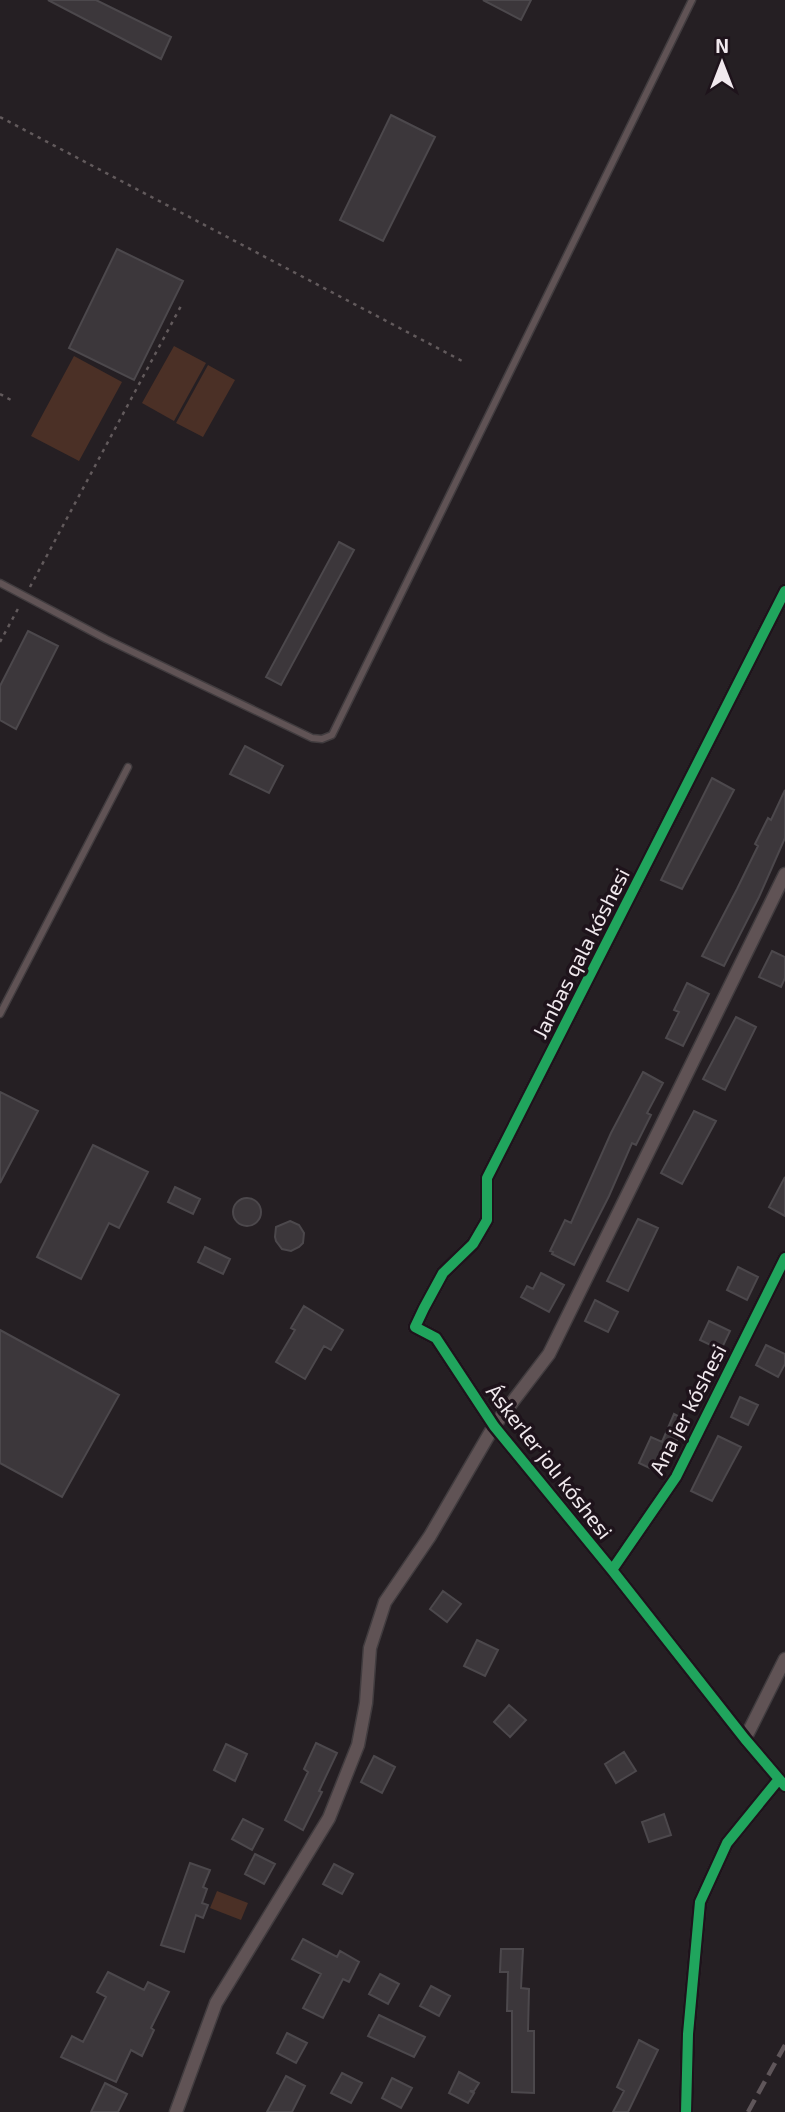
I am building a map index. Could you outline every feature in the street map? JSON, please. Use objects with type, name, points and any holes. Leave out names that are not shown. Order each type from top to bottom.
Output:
[{"type":"street","name":"Janbas qala kóshesi","points":[[415,1327],[443,1273],[473,1244],[487,1220],[486,1178],[785,591]]},
{"type":"street","points":[[176,2109],[216,2003],[329,1818],[358,1745],[366,1703],[370,1648],[385,1602],[430,1536],[494,1426],[549,1354],[785,874]]},
{"type":"street","name":"Ana jer kóshesi","points":[[612,1570],[676,1477],[785,1258]]},
{"type":"street","name":"Áskerler jolı kóshesi","points":[[415,1327],[436,1338],[494,1426],[782,1783]]},
{"type":"street","points":[[745,1739],[785,1659]]},
{"type":"street","points":[[686,2112],[688,2034],[700,1902],[727,1843],[782,1783]]},
{"type":"lane","points":[[0,583],[106,639],[312,738],[322,739],[332,735],[692,0]]},
{"type":"lane","points":[[0,1014],[128,767]]},
{"type":"path","points":[[0,117],[464,362]]},
{"type":"path","points":[[0,642],[181,306]]},
{"type":"path","points":[[0,394],[11,400]]},
{"type":"shaded area","points":[[174,346],[206,363],[174,421],[142,403]]},
{"type":"shaded area","points":[[74,356],[122,382],[79,461],[31,436]]},
{"type":"shaded area","points":[[208,365],[235,380],[203,437],[176,423]]},
{"type":"shaded area","points":[[217,1891],[248,1903],[241,1920],[210,1908]]},
{"type":"building","points":[[48,0],[96,0],[171,37],[161,59]]},
{"type":"building","points":[[483,0],[531,0],[521,20]]},
{"type":"building","points":[[391,115],[435,137],[383,241],[340,220]]},
{"type":"building","points":[[117,249],[183,281],[134,380],[69,348]]},
{"type":"building","points":[[339,542],[354,550],[281,685],[266,677]]},
{"type":"building","points":[[28,631],[58,646],[16,729],[0,720],[0,686]]},
{"type":"building","points":[[245,746],[283,766],[269,793],[230,774]]},
{"type":"building","points":[[712,778],[734,790],[682,889],[661,880]]},
{"type":"building","points":[[785,790],[785,838],[724,966],[702,956],[758,846],[755,844],[768,818],[771,820]]},
{"type":"building","points":[[772,951],[785,957],[785,978],[781,987],[759,977]]},
{"type":"building","points":[[687,983],[709,994],[683,1046],[666,1038],[679,1012],[674,1010]]},
{"type":"building","points":[[736,1017],[756,1027],[725,1090],[703,1079]]},
{"type":"building","points":[[643,1072],[663,1083],[647,1113],[651,1115],[636,1145],[632,1143],[574,1265],[550,1251],[565,1220],[571,1223],[611,1133]]},
{"type":"building","points":[[0,1092],[38,1111],[0,1183]]},
{"type":"building","points":[[694,1111],[716,1121],[682,1184],[661,1173]]},
{"type":"building","points":[[93,1145],[148,1172],[119,1228],[109,1223],[81,1279],[37,1257]]},
{"type":"building","points":[[785,1177],[785,1216],[769,1207]]},
{"type":"building","points":[[175,1187],[200,1199],[193,1214],[168,1202]]},
{"type":"building","points":[[247,1198],[257,1202],[261,1212],[257,1222],[247,1226],[237,1222],[233,1212],[237,1202]]},
{"type":"building","points":[[638,1219],[658,1228],[628,1291],[607,1281]]},
{"type":"building","points":[[290,1221],[299,1225],[304,1233],[303,1243],[291,1251],[282,1249],[275,1237],[276,1227]]},
{"type":"building","points":[[205,1247],[230,1259],[223,1274],[198,1262]]},
{"type":"building","points":[[738,1267],[758,1277],[747,1300],[727,1290]]},
{"type":"building","points":[[541,1273],[564,1285],[549,1312],[521,1297],[527,1286],[533,1289]]},
{"type":"building","points":[[595,1300],[618,1312],[608,1332],[585,1321]]},
{"type":"building","points":[[304,1306],[343,1330],[331,1350],[324,1346],[305,1379],[276,1362],[295,1330],[291,1328]]},
{"type":"building","points":[[709,1321],[730,1331],[721,1350],[700,1340]]},
{"type":"building","points":[[0,1330],[119,1395],[62,1497],[0,1463]]},
{"type":"building","points":[[766,1345],[785,1354],[785,1364],[778,1377],[756,1365]]},
{"type":"building","points":[[740,1397],[758,1405],[748,1425],[731,1417]]},
{"type":"building","points":[[674,1414],[687,1421],[660,1473],[639,1463],[651,1437],[662,1442]]},
{"type":"building","points":[[718,1436],[741,1447],[712,1501],[691,1491]]},
{"type":"building","points":[[443,1591],[461,1604],[447,1622],[430,1609]]},
{"type":"building","points":[[477,1640],[498,1650],[485,1676],[464,1666]]},
{"type":"building","points":[[509,1705],[526,1720],[510,1737],[494,1722]]},
{"type":"building","points":[[316,1743],[337,1753],[303,1830],[285,1820],[308,1772],[304,1769]]},
{"type":"building","points":[[226,1744],[247,1754],[235,1781],[214,1770]]},
{"type":"building","points":[[624,1752],[636,1771],[616,1783],[605,1764]]},
{"type":"building","points":[[374,1756],[395,1767],[382,1793],[361,1782]]},
{"type":"building","points":[[664,1814],[671,1835],[649,1842],[642,1822]]},
{"type":"building","points":[[243,1819],[263,1829],[252,1850],[232,1839]]},
{"type":"building","points":[[255,1854],[275,1864],[264,1884],[245,1874]]},
{"type":"building","points":[[190,1863],[210,1870],[203,1887],[207,1889],[202,1903],[208,1905],[203,1918],[196,1915],[184,1952],[161,1945]]},
{"type":"building","points":[[334,1864],[353,1874],[342,1894],[323,1884]]},
{"type":"building","points":[[303,1939],[337,1957],[340,1951],[359,1962],[349,1982],[343,1979],[323,2018],[303,2008],[321,1974],[292,1959]]},
{"type":"building","points":[[501,1949],[523,1949],[521,1988],[529,1989],[528,2031],[534,2031],[534,2093],[512,2092],[512,2011],[507,2011],[508,1972],[500,1972]]},
{"type":"building","points":[[108,1972],[144,1990],[148,1982],[169,1992],[151,2028],[154,2030],[142,2056],[131,2050],[116,2082],[61,2057],[72,2036],[83,2042],[106,1997],[97,1992]]},
{"type":"building","points":[[380,1974],[399,1984],[388,2004],[369,1994]]},
{"type":"building","points":[[431,1986],[450,1996],[439,2016],[420,2006]]},
{"type":"building","points":[[379,2015],[425,2037],[414,2057],[368,2036]]},
{"type":"building","points":[[287,2033],[307,2043],[296,2063],[277,2053]]},
{"type":"building","points":[[639,2040],[658,2050],[628,2112],[613,2112],[624,2091],[617,2087]]},
{"type":"building","points":[[459,2072],[479,2083],[474,2091],[470,2091],[474,2093],[468,2103],[449,2093]]},
{"type":"building","points":[[342,2073],[362,2083],[351,2103],[331,2093]]},
{"type":"building","points":[[286,2076],[305,2086],[292,2112],[267,2112]]},
{"type":"building","points":[[392,2078],[412,2088],[401,2108],[382,2098]]},
{"type":"building","points":[[105,2083],[127,2094],[118,2112],[91,2112]]},
{"type":"railway","points":[[748,2112],[785,2045]]},
{"type":"cycle path","points":[[785,591],[487,1178],[487,1220],[473,1244],[443,1273],[415,1327],[436,1338],[494,1426],[785,1786]]},
{"type":"cycle path","points":[[612,1570],[676,1477],[785,1258]]},
{"type":"cycle path","points":[[686,2112],[688,2034],[700,1902],[727,1843],[779,1779]]}]
